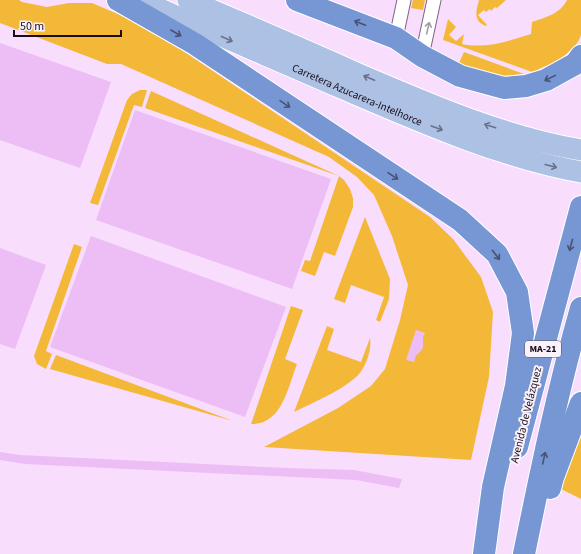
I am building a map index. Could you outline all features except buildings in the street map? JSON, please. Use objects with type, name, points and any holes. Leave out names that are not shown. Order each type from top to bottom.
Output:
[{"type":"highway","points":[[118,0],[195,44],[460,220],[497,254],[517,292],[523,333],[500,489],[484,554]]},
{"type":"highway","points":[[297,0],[396,38],[422,56],[460,76],[504,88],[526,86],[546,80],[575,64],[581,56]]},
{"type":"highway","name":"Avenida de Velázquez","points":[[493,554],[500,489],[519,440],[581,207]]},
{"type":"highway","name":"MA-21","points":[[541,497],[564,370],[581,308]]},
{"type":"highway","points":[[524,553],[541,522],[541,497],[553,477],[581,403]]},
{"type":"main road","name":"Carretera Azucarera-Intelhorce","points":[[140,0],[413,119],[522,158],[563,169],[581,172]]},
{"type":"main road","name":"Carretera Azucarera-Intelhorce","points":[[188,0],[418,99],[473,120],[527,138],[581,150]]},
{"type":"street","points":[[396,38],[404,0]]},
{"type":"street","points":[[422,56],[434,0]]},
{"type":"shaded area","points":[[0,0],[19,0],[22,2],[47,7],[69,3],[92,3],[146,26],[430,217],[453,239],[481,277],[493,312],[489,377],[471,460],[264,447],[338,408],[371,386],[385,369],[400,320],[408,285],[392,236],[374,195],[357,177],[329,157],[121,64],[107,64],[0,23]],"holes":[[[416,330],[419,333],[423,346],[416,355]]]},
{"type":"shaded area","points":[[413,0],[425,0],[423,10],[411,8]]},
{"type":"shaded area","points":[[479,0],[506,0],[497,8],[495,7],[491,11],[490,9],[486,12],[484,10],[478,15],[487,25],[486,26],[479,21],[476,15]]},
{"type":"shaded area","points":[[567,0],[581,0],[581,35],[578,42],[561,58],[532,72],[443,40],[448,19],[456,27],[449,35],[456,41],[464,34],[462,44],[480,46],[489,45],[506,42],[531,34],[532,22],[557,12]]},
{"type":"shaded area","points":[[0,43],[111,82],[80,168],[0,140]]},
{"type":"shaded area","points":[[464,52],[524,74],[503,76],[471,68],[459,63]]},
{"type":"shaded area","points":[[140,90],[147,90],[142,107],[134,105],[98,205],[90,203],[127,100],[132,94]]},
{"type":"shaded area","points":[[151,91],[339,176],[145,108]]},
{"type":"shaded area","points":[[135,110],[331,179],[292,289],[96,220]]},
{"type":"shaded area","points":[[339,176],[344,180],[350,189],[353,198],[353,207],[335,256],[324,252],[315,276],[301,271],[305,260],[310,261]]},
{"type":"shaded area","points":[[365,217],[390,279],[389,299],[380,322],[376,320],[384,297],[351,285],[345,303],[334,299]]},
{"type":"shaded area","points":[[91,236],[286,307],[245,417],[50,347]]},
{"type":"shaded area","points":[[74,244],[82,247],[46,351],[52,354],[46,369],[37,364],[34,356]]},
{"type":"shaded area","points":[[0,248],[46,265],[15,349],[0,344]]},
{"type":"shaded area","points":[[291,306],[303,310],[285,359],[297,364],[287,393],[277,412],[262,423],[251,424]]},
{"type":"shaded area","points":[[327,326],[334,329],[327,350],[361,362],[370,338],[370,349],[367,360],[359,375],[342,388],[294,412]]},
{"type":"shaded area","points":[[416,330],[425,333],[423,337],[423,348],[416,355],[414,362],[406,360]]},
{"type":"shaded area","points":[[56,355],[233,421],[50,369]]},
{"type":"shaded area","points":[[581,425],[581,499],[561,489]]},
{"type":"shaded area","points":[[0,452],[20,455],[354,470],[402,479],[399,488],[356,480],[25,464],[0,460]]}]
